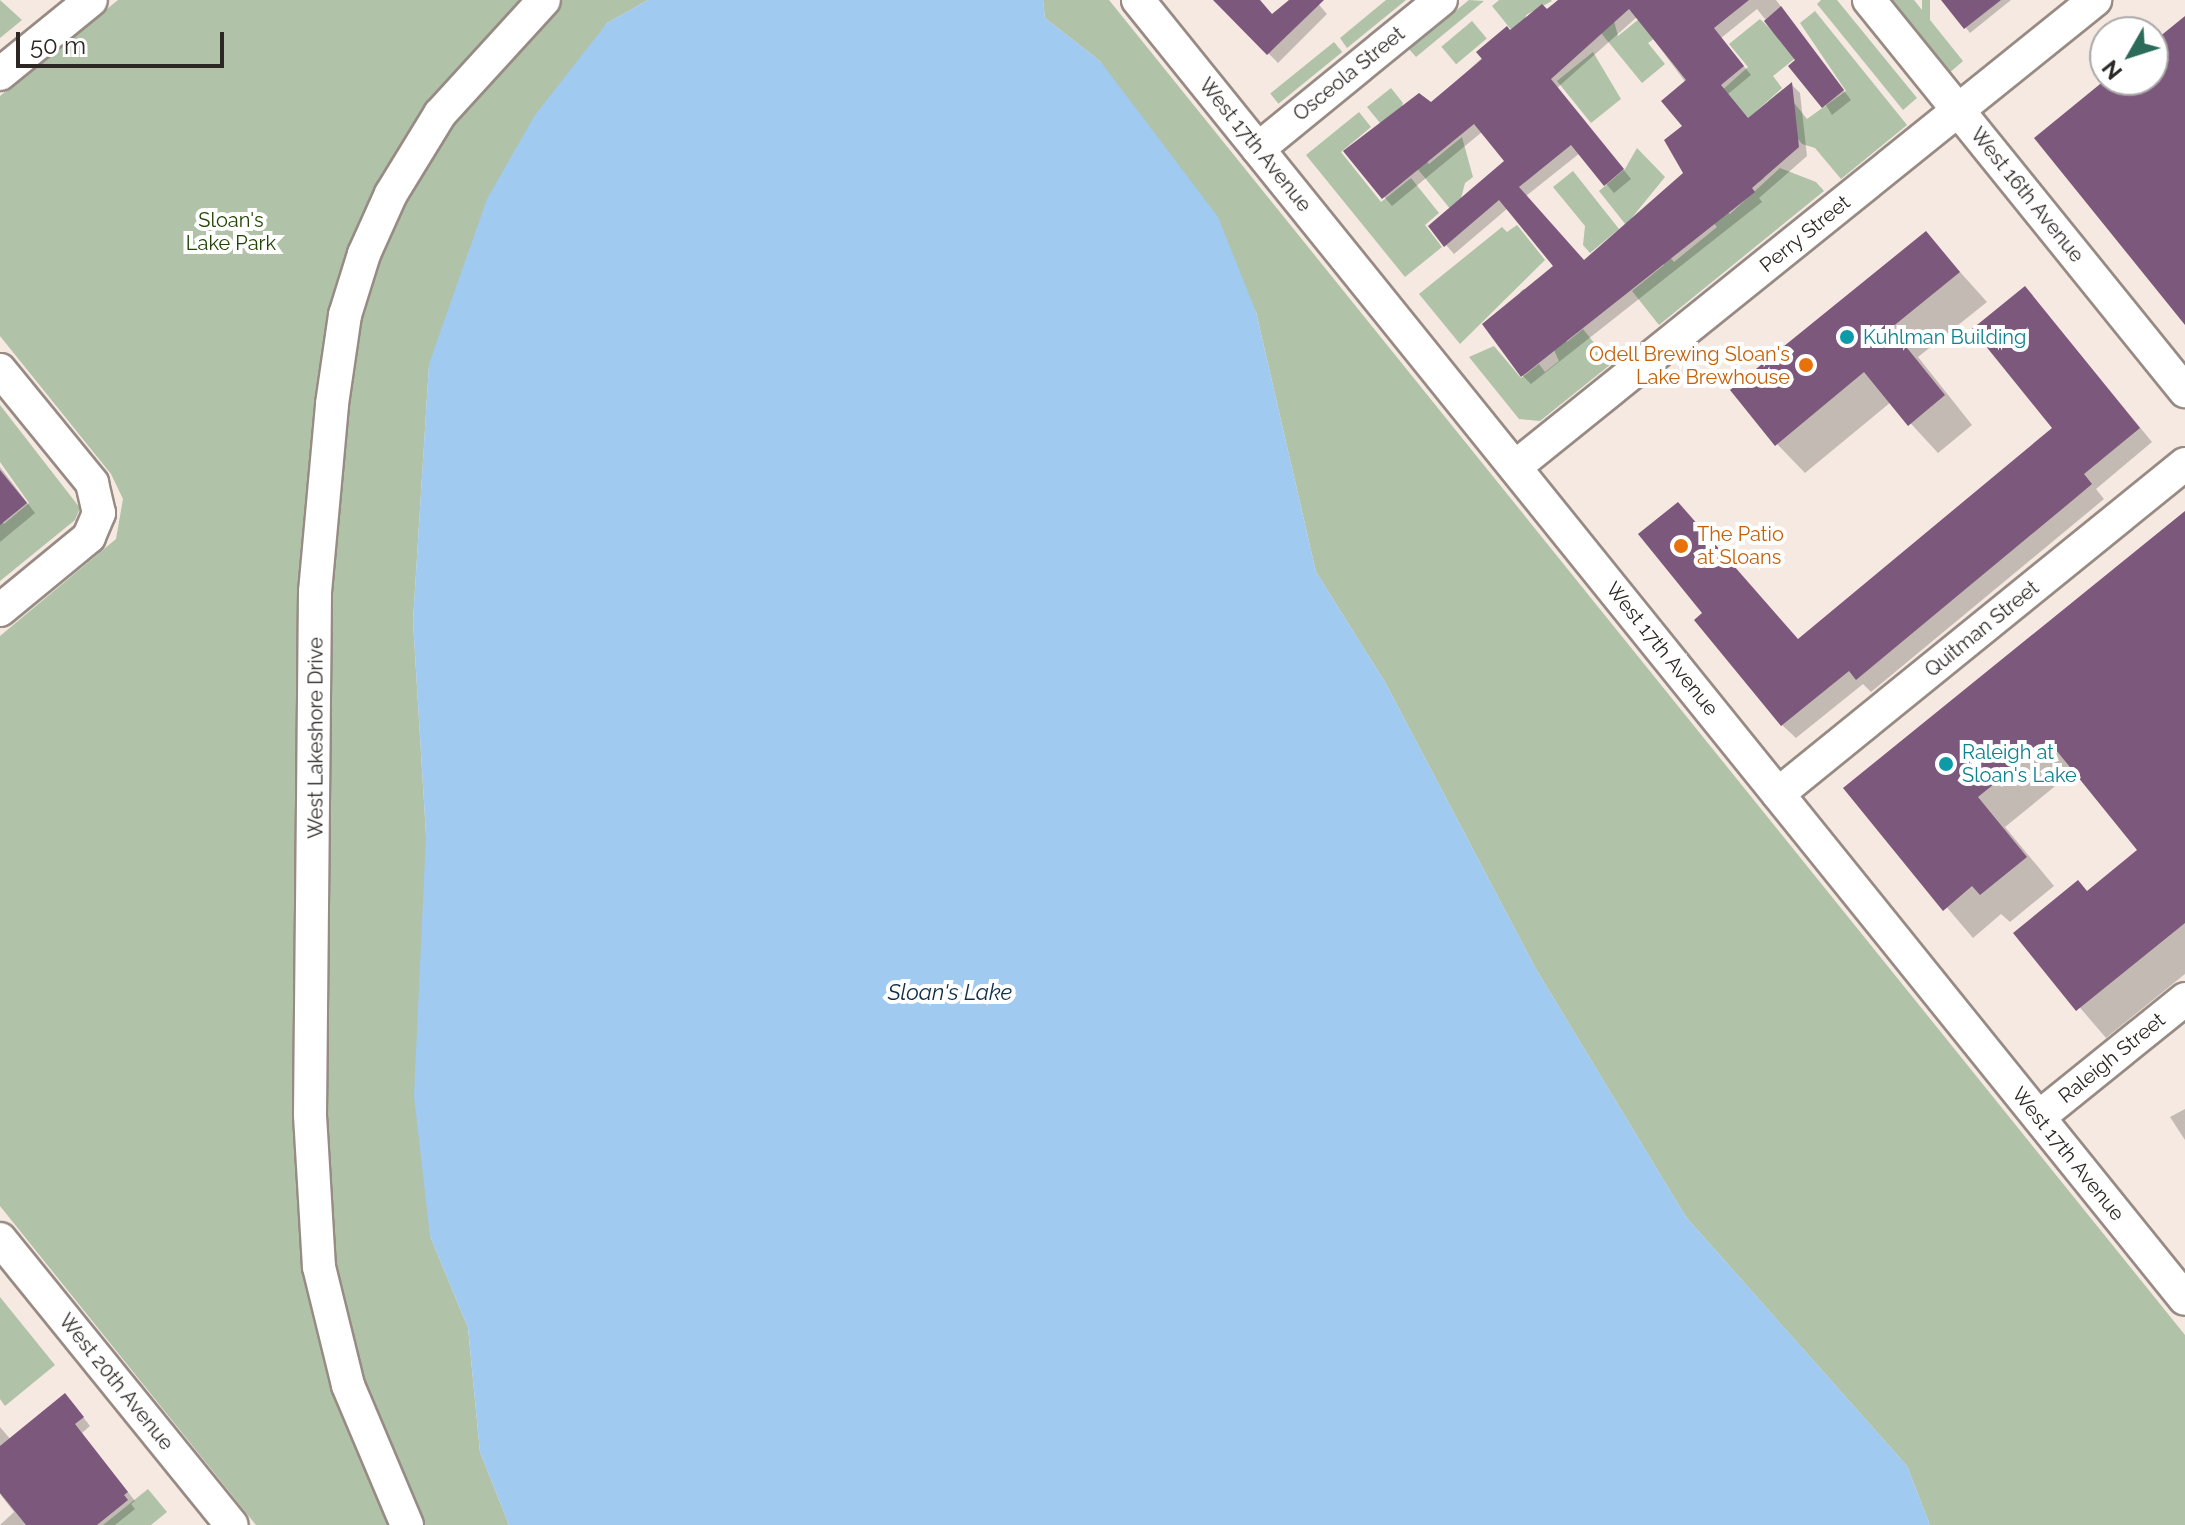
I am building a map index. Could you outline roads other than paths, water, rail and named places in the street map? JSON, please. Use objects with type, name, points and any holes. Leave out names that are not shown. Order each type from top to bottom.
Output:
[{"type":"street","points":[[0,74],[91,0]]},
{"type":"street","name":"West Lakeshore Drive","points":[[407,1525],[348,1385],[319,1267],[310,1114],[318,564],[341,345],[364,254],[391,194],[440,114],[544,0]]},
{"type":"street","name":"West 17th Avenue","points":[[1138,0],[2185,1299]]},
{"type":"street","name":"Osceola Street","points":[[1258,149],[1441,0]]},
{"type":"street","name":"West 16th Avenue","points":[[1869,0],[2185,391]]},
{"type":"street","name":"Perry Street","points":[[1515,467],[2095,0]]},
{"type":"street","points":[[0,370],[92,483],[99,513],[89,537],[0,610]]},
{"type":"street","name":"Quitman Street","points":[[1778,794],[2185,464]]},
{"type":"street","name":"Raleigh Street","points":[[2039,1117],[2185,999]]},
{"type":"street","name":"West 20th Avenue","points":[[0,1239],[219,1520]]},
{"type":"water","name":"Sloan's Lake","points":[[648,0],[1043,0],[1045,18],[1100,61],[1218,217],[1256,312],[1316,572],[1385,682],[1536,969],[1686,1217],[1907,1466],[1930,1525],[509,1525],[480,1452],[468,1328],[430,1236],[414,1096],[426,835],[413,621],[429,364],[487,199],[535,115],[607,23]]},
{"type":"place","name":"Kuhlman Building","points":[[1847,337]]},
{"type":"place","name":"Odell Brewing Sloan's Lake Brewhouse","points":[[1806,365]]},
{"type":"place","name":"The Patio at Sloans","points":[[1681,546]]},
{"type":"place","name":"Raleigh at Sloan's Lake","points":[[1946,764]]},
{"type":"park label","name":"Sloan's Lake Park","points":[[231,232]]}]
